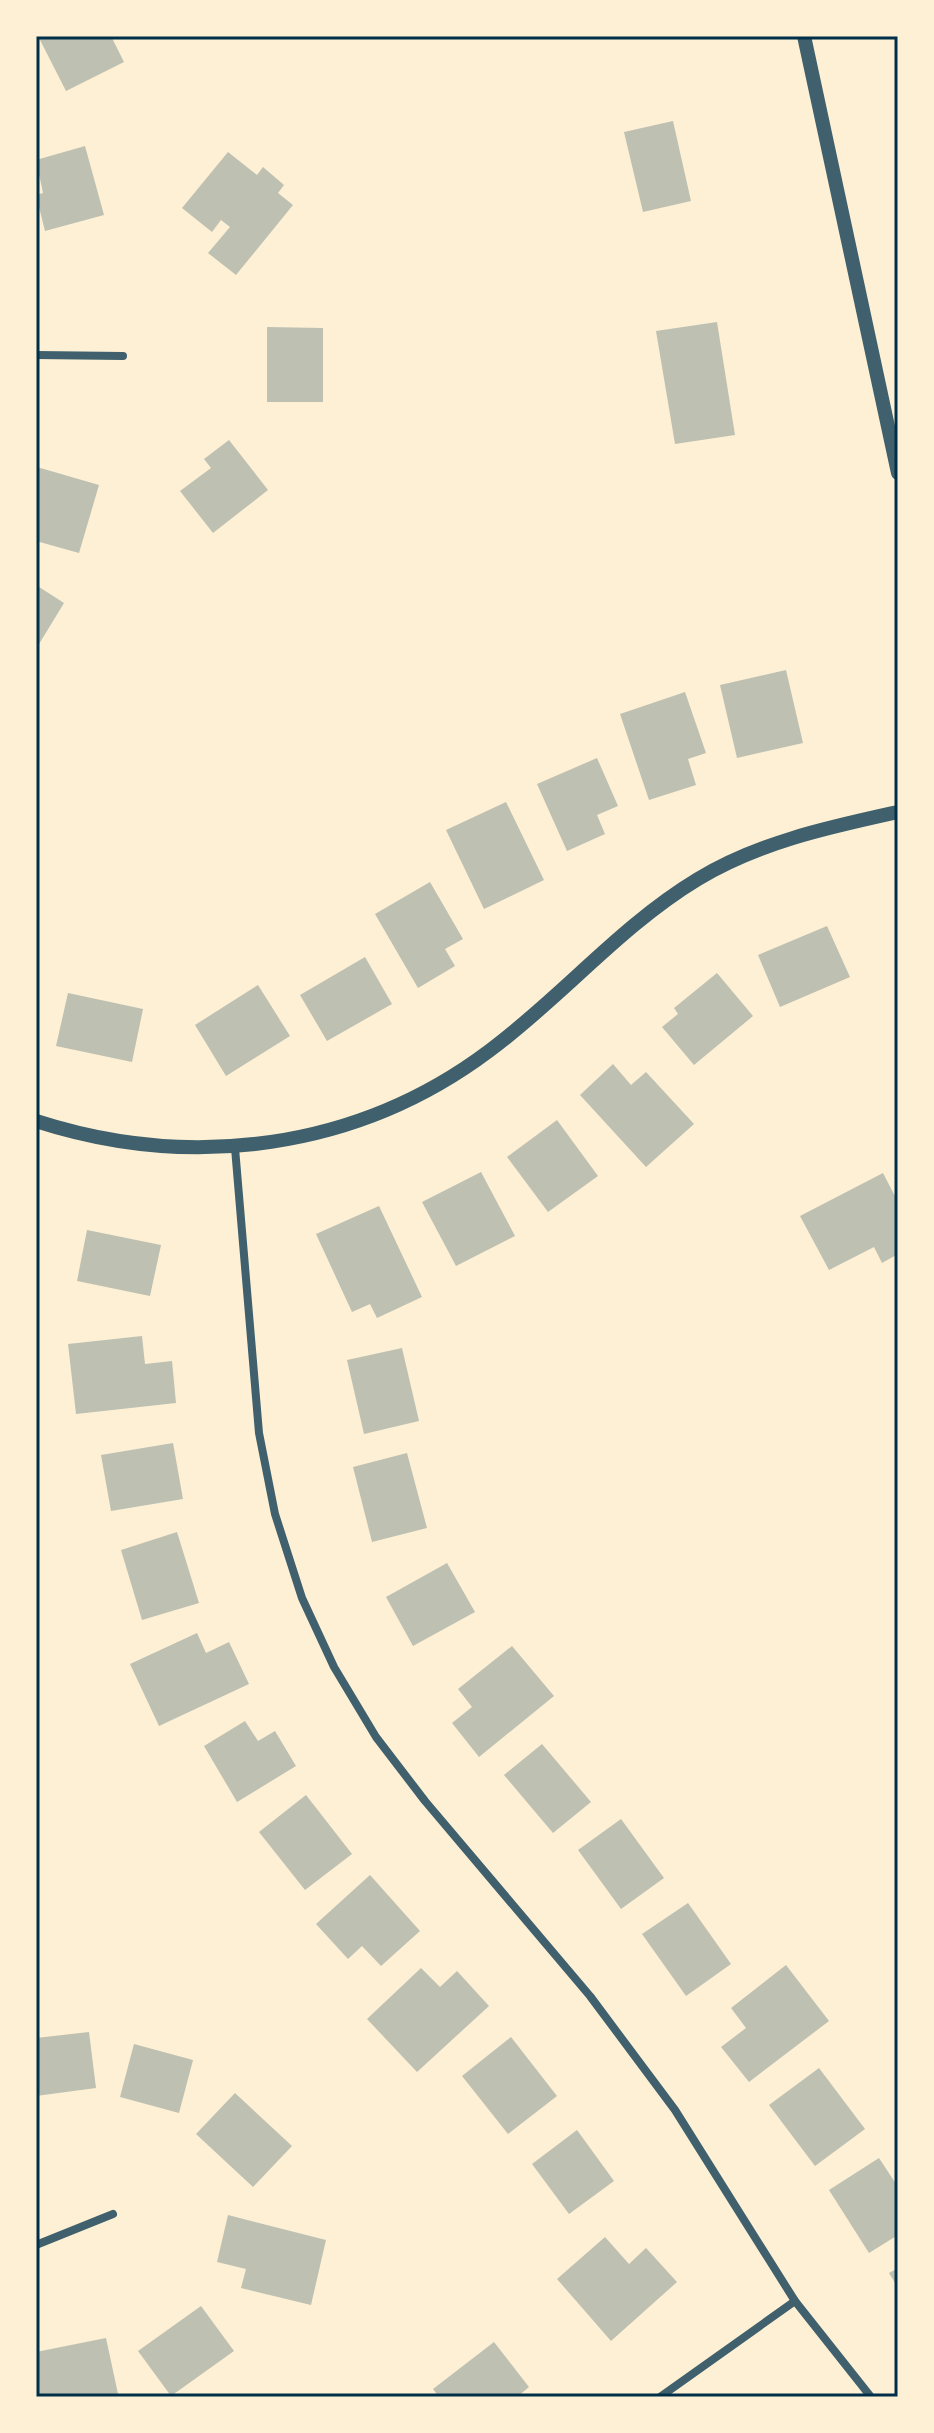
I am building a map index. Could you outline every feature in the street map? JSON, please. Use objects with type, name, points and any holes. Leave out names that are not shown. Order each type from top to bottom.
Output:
[{"type":"street","points":[[804,36],[898,473]]},
{"type":"street","points":[[36,355],[123,356]]},
{"type":"street","points":[[36,1121],[80,1135],[146,1146],[235,1148],[300,1138],[370,1117],[433,1088],[488,1052],[642,916],[700,877],[764,847],[898,812]]},
{"type":"street","points":[[235,1148],[259,1433],[275,1514],[302,1598],[334,1667],[376,1737],[590,1996],[675,2110],[795,2301],[871,2397]]},
{"type":"street","points":[[36,2245],[113,2214]]},
{"type":"street","points":[[660,2397],[795,2301]]},
{"type":"building","points":[[38,36],[111,36],[124,62],[66,91]]},
{"type":"building","points":[[673,121],[691,201],[643,212],[624,132]]},
{"type":"building","points":[[85,146],[104,215],[45,231],[36,195],[43,193],[36,160]]},
{"type":"building","points":[[228,152],[257,175],[263,167],[284,185],[278,193],[293,205],[236,275],[208,253],[230,227],[221,220],[212,232],[182,208]]},
{"type":"building","points":[[717,322],[735,435],[675,444],[656,331]]},
{"type":"building","points":[[267,327],[323,328],[323,402],[267,402]]},
{"type":"building","points":[[229,440],[268,490],[213,533],[180,491],[211,468],[204,459]]},
{"type":"building","points":[[37,467],[99,485],[79,553],[36,541]]},
{"type":"building","points":[[36,585],[64,603],[36,649]]},
{"type":"building","points":[[786,670],[803,743],[737,758],[720,685]]},
{"type":"building","points":[[685,692],[706,753],[688,759],[696,785],[649,800],[620,714]]},
{"type":"building","points":[[597,758],[618,806],[597,815],[605,834],[567,851],[537,784]]},
{"type":"building","points":[[506,802],[544,880],[484,909],[446,830]]},
{"type":"building","points":[[430,882],[463,939],[445,949],[455,966],[418,988],[375,914]]},
{"type":"building","points":[[827,926],[850,977],[780,1007],[758,955]]},
{"type":"building","points":[[365,957],[392,1004],[327,1041],[300,995]]},
{"type":"building","points":[[717,973],[753,1016],[694,1065],[662,1027],[678,1014],[674,1008]]},
{"type":"building","points":[[258,985],[290,1036],[226,1076],[195,1025]]},
{"type":"building","points":[[68,993],[143,1009],[132,1062],[56,1046]]},
{"type":"building","points":[[613,1064],[631,1085],[646,1072],[694,1124],[646,1167],[580,1095]]},
{"type":"building","points":[[557,1120],[598,1176],[548,1212],[507,1157]]},
{"type":"building","points":[[481,1172],[515,1236],[456,1266],[422,1202]]},
{"type":"building","points":[[883,1173],[898,1202],[898,1254],[882,1263],[874,1247],[829,1270],[800,1216]]},
{"type":"building","points":[[379,1206],[422,1297],[377,1318],[370,1304],[352,1312],[316,1234]]},
{"type":"building","points":[[87,1230],[161,1245],[150,1296],[77,1281]]},
{"type":"building","points":[[142,1336],[145,1364],[172,1361],[176,1403],[76,1414],[68,1344]]},
{"type":"building","points":[[402,1348],[419,1421],[364,1434],[347,1360]]},
{"type":"building","points":[[173,1443],[183,1499],[111,1511],[101,1455]]},
{"type":"building","points":[[407,1453],[427,1528],[372,1542],[353,1467]]},
{"type":"building","points":[[177,1532],[199,1603],[142,1620],[121,1550]]},
{"type":"building","points":[[447,1563],[475,1612],[413,1646],[386,1597]]},
{"type":"building","points":[[197,1633],[206,1653],[229,1642],[249,1684],[159,1726],[130,1664]]},
{"type":"building","points":[[512,1646],[554,1696],[479,1757],[452,1723],[472,1707],[458,1689]]},
{"type":"building","points":[[245,1721],[258,1741],[275,1731],[296,1766],[237,1802],[204,1746]]},
{"type":"building","points":[[542,1744],[591,1802],[553,1833],[504,1775]]},
{"type":"building","points":[[306,1795],[352,1854],[305,1890],[259,1832]]},
{"type":"building","points":[[621,1819],[664,1878],[621,1909],[578,1850]]},
{"type":"building","points":[[370,1875],[420,1931],[381,1966],[362,1946],[348,1959],[316,1924]]},
{"type":"building","points":[[688,1903],[731,1964],[686,1996],[642,1934]]},
{"type":"building","points":[[786,1965],[829,2021],[749,2082],[721,2047],[746,2028],[731,2008]]},
{"type":"building","points":[[421,1968],[440,1987],[457,1971],[489,2006],[417,2072],[367,2019]]},
{"type":"building","points":[[89,2032],[96,2088],[36,2096],[36,2038]]},
{"type":"building","points":[[511,2037],[557,2096],[508,2134],[462,2076]]},
{"type":"building","points":[[134,2044],[193,2060],[179,2113],[120,2097]]},
{"type":"building","points":[[819,2068],[865,2129],[815,2166],[769,2105]]},
{"type":"building","points":[[235,2093],[292,2146],[253,2187],[196,2134]]},
{"type":"building","points":[[577,2130],[614,2181],[569,2214],[532,2164]]},
{"type":"building","points":[[879,2158],[898,2187],[898,2235],[869,2253],[829,2190]]},
{"type":"building","points":[[228,2215],[326,2240],[311,2305],[241,2288],[246,2269],[217,2262]]},
{"type":"building","points":[[605,2237],[629,2264],[646,2248],[677,2282],[611,2341],[557,2279]]},
{"type":"building","points":[[898,2268],[898,2288],[889,2273]]},
{"type":"building","points":[[201,2306],[234,2351],[171,2396],[138,2351]]},
{"type":"building","points":[[106,2338],[118,2394],[37,2397],[36,2352]]},
{"type":"building","points":[[494,2342],[529,2387],[517,2397],[439,2397],[433,2389]]}]
